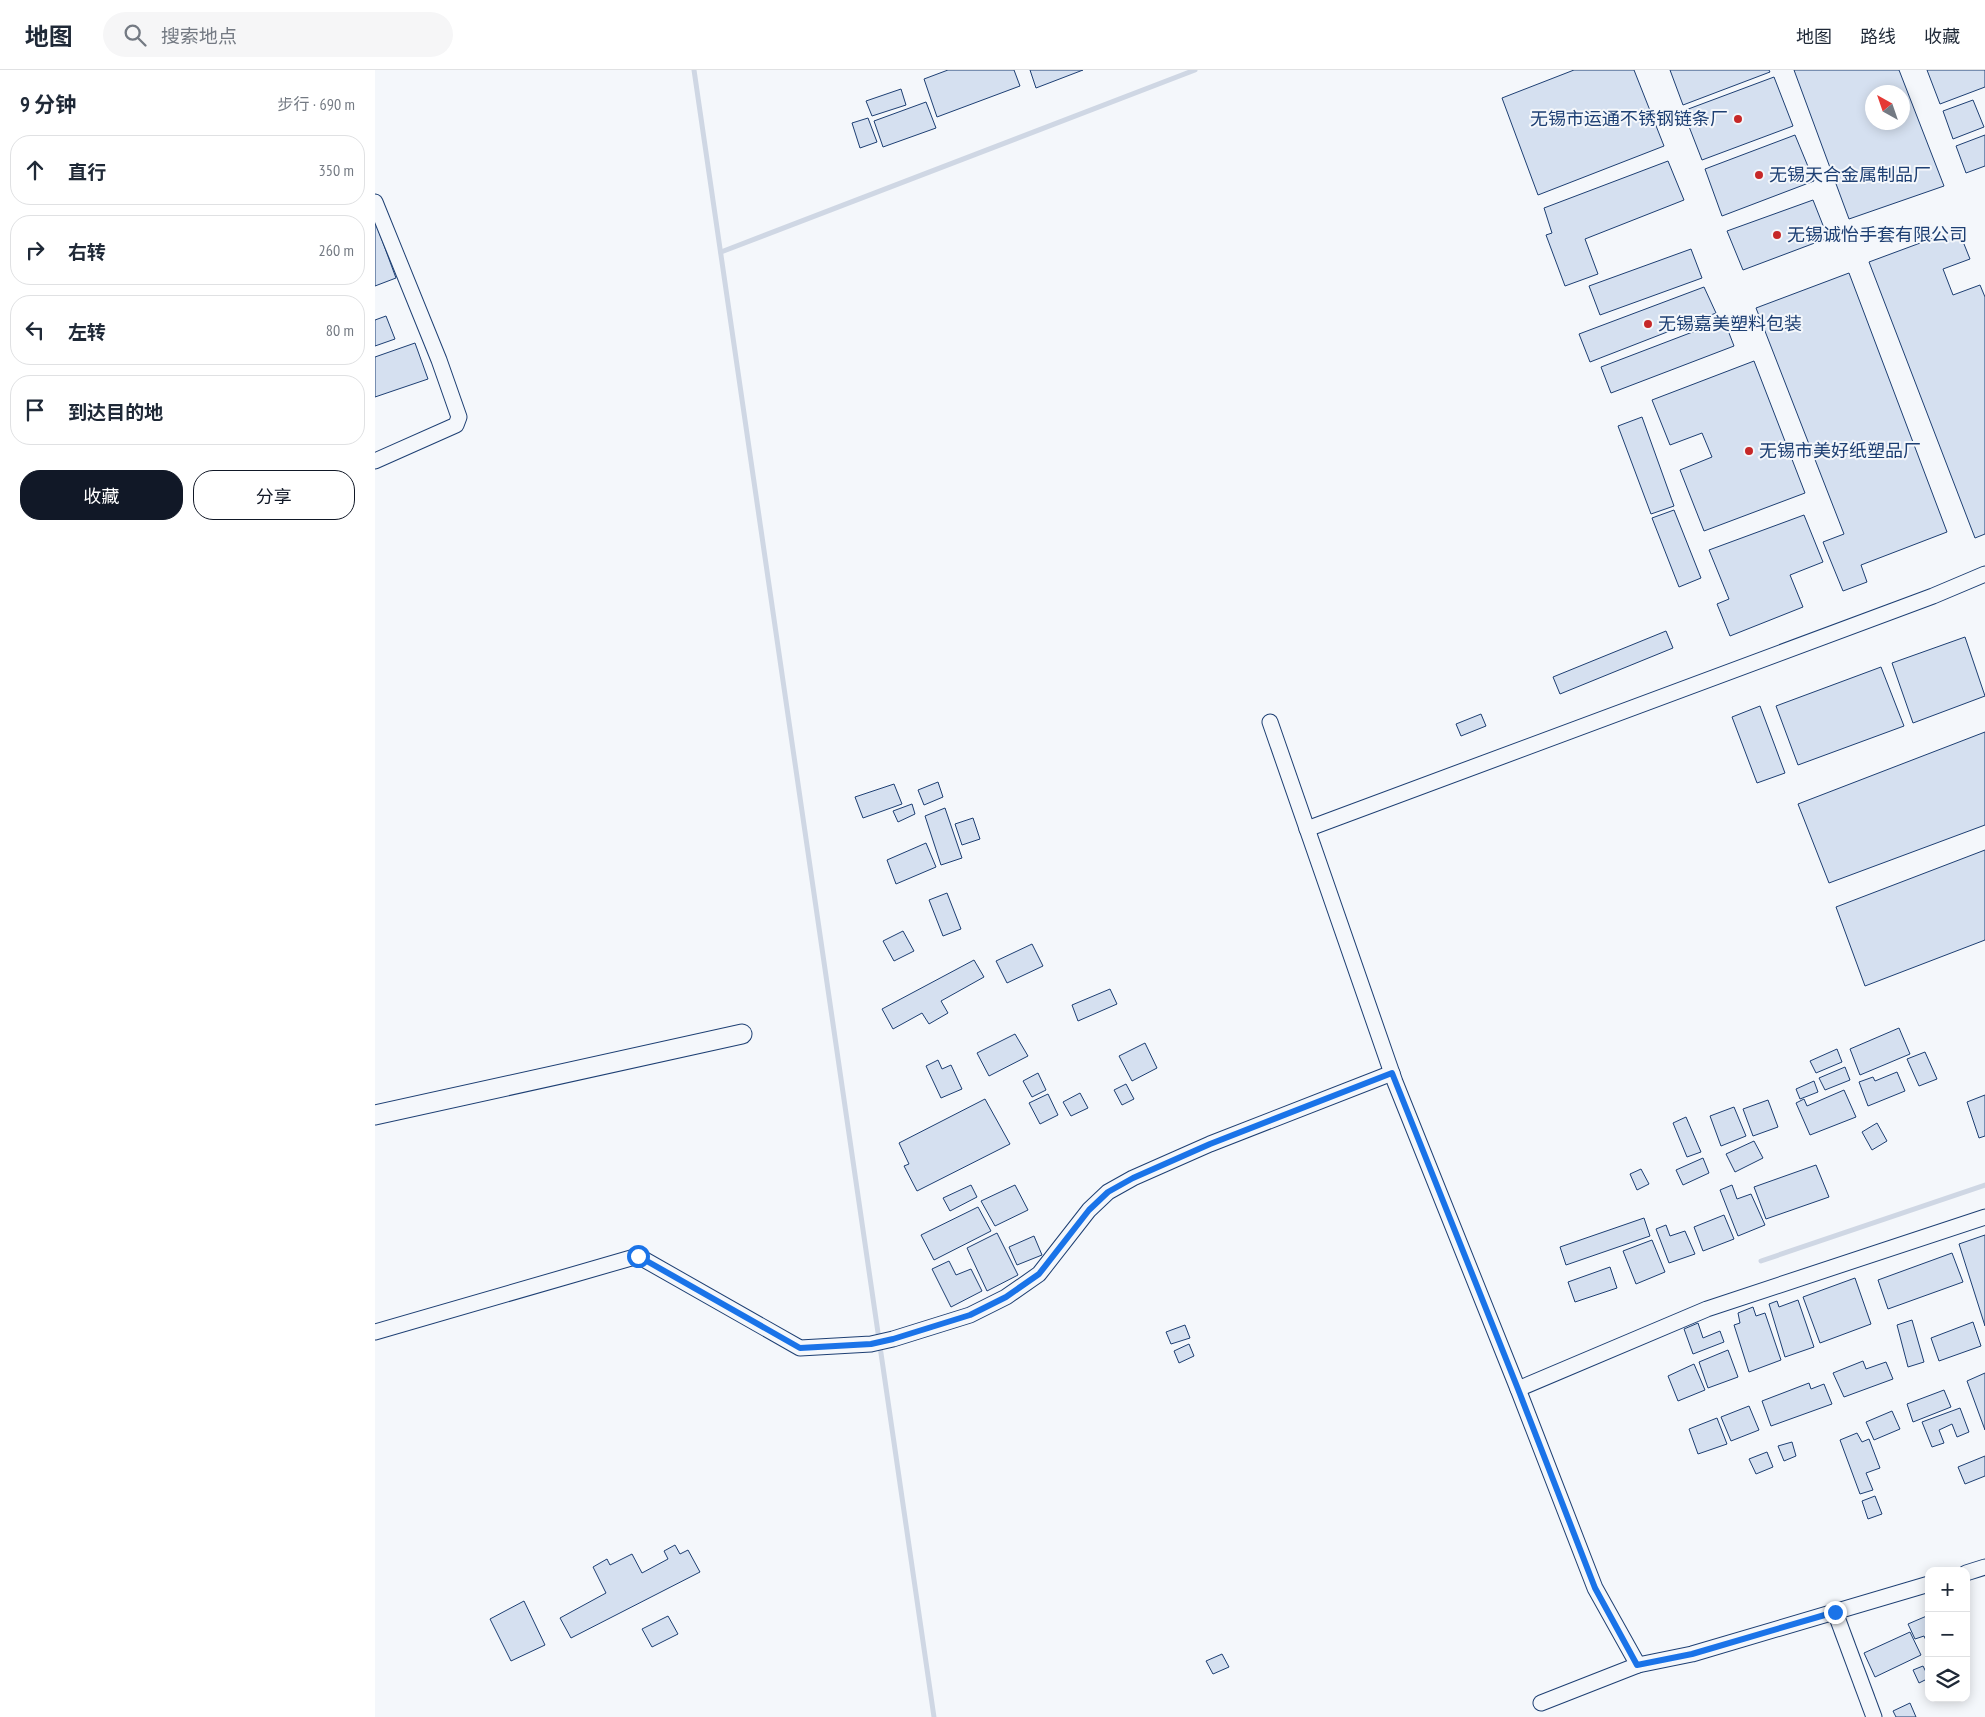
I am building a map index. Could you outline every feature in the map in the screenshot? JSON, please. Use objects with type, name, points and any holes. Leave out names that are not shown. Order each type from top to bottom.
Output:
[{"type":"street","points":[[375,202],[439,360],[459,417],[456,425],[375,461]]},
{"type":"street","points":[[1307,828],[1933,596],[1985,574]]},
{"type":"street","points":[[1270,722],[1392,1073],[1595,1588],[1637,1665]]},
{"type":"street","points":[[375,1115],[742,1034]]},
{"type":"street","points":[[375,1332],[638,1256],[800,1348],[871,1344],[893,1339],[970,1315],[1006,1297],[1039,1274],[1089,1210],[1108,1192],[1133,1178],[1210,1144],[1392,1073]]},
{"type":"street","points":[[1518,1389],[1707,1309],[1985,1217]]},
{"type":"street","points":[[1970,1572],[1985,1567]]},
{"type":"street","points":[[1541,1703],[1637,1665],[1692,1654],[1925,1585]]},
{"type":"street","points":[[1835,1612],[1874,1717]]},
{"type":"building","points":[[948,70],[1014,70],[1020,86],[937,117],[924,79]]},
{"type":"building","points":[[1030,70],[1083,70],[1036,88]]},
{"type":"building","points":[[1574,70],[1634,70],[1664,146],[1538,195],[1502,98]]},
{"type":"building","points":[[1670,70],[1769,70],[1770,72],[1683,105]]},
{"type":"building","points":[[1794,70],[1899,70],[1905,85],[1865,85],[1865,130],[1910,130],[1910,98],[1944,186],[1849,219]]},
{"type":"building","points":[[1927,70],[1985,70],[1985,87],[1940,104]]},
{"type":"building","name":"无锡市运通不锈钢链条厂","points":[[1774,77],[1793,126],[1702,160],[1683,111]]},
{"type":"building","points":[[901,89],[906,105],[872,116],[866,101]]},
{"type":"building","points":[[1973,100],[1984,127],[1953,139],[1943,111]]},
{"type":"building","points":[[926,102],[936,128],[883,147],[874,121]]},
{"type":"building","points":[[868,118],[877,142],[860,148],[852,123]]},
{"type":"building","name":"无锡天合金属制品厂","points":[[1795,135],[1814,181],[1722,216],[1705,169]]},
{"type":"building","points":[[1985,135],[1985,166],[1966,173],[1956,146]]},
{"type":"building","points":[[1668,161],[1684,200],[1585,239],[1598,274],[1565,286],[1546,235],[1552,233],[1544,208]]},
{"type":"building","name":"无锡诚怡手套有限公司","points":[[1813,200],[1828,238],[1743,270],[1727,231]]},
{"type":"building","points":[[375,221],[396,278],[375,286]]},
{"type":"building","points":[[1958,229],[1970,259],[1943,269],[1953,295],[1980,285],[1985,297],[1985,534],[1975,538],[1869,262]]},
{"type":"building","points":[[1691,249],[1702,278],[1600,315],[1589,286]]},
{"type":"building","points":[[1849,273],[1947,532],[1861,565],[1867,582],[1843,591],[1823,542],[1844,534],[1756,308]]},
{"type":"building","name":"无锡嘉美塑料包装","points":[[1704,287],[1716,313],[1590,362],[1579,334]]},
{"type":"building","points":[[386,316],[395,339],[375,346],[375,320]]},
{"type":"building","points":[[1724,320],[1734,346],[1611,393],[1601,367]]},
{"type":"building","points":[[415,343],[428,379],[375,397],[375,357]]},
{"type":"building","name":"无锡市美好纸塑品厂","points":[[1754,361],[1805,493],[1704,531],[1680,470],[1712,457],[1702,433],[1670,445],[1652,400]]},
{"type":"building","points":[[1642,417],[1674,506],[1651,514],[1618,426]]},
{"type":"building","points":[[1674,510],[1701,578],[1679,587],[1652,518]]},
{"type":"building","points":[[1804,515],[1823,562],[1790,575],[1803,607],[1730,636],[1717,604],[1729,599],[1709,550]]},
{"type":"building","points":[[1666,631],[1673,648],[1560,694],[1553,677]]},
{"type":"building","points":[[1965,637],[1985,696],[1913,723],[1892,663]]},
{"type":"building","points":[[1881,667],[1904,726],[1798,765],[1776,706]]},
{"type":"building","points":[[1760,706],[1785,773],[1757,783],[1732,717]]},
{"type":"building","points":[[1481,714],[1486,726],[1461,736],[1456,724]]},
{"type":"building","points":[[1985,732],[1985,825],[1829,883],[1798,804]]},
{"type":"building","points":[[938,782],[943,797],[924,805],[918,790]]},
{"type":"building","points":[[894,784],[902,804],[863,818],[855,797]]},
{"type":"building","points":[[912,804],[915,814],[898,822],[893,811]]},
{"type":"building","points":[[945,808],[962,858],[941,865],[925,816]]},
{"type":"building","points":[[973,818],[980,839],[962,845],[955,824]]},
{"type":"building","points":[[926,843],[936,867],[896,884],[887,860]]},
{"type":"building","points":[[1985,850],[1985,940],[1865,986],[1836,907]]},
{"type":"building","points":[[947,893],[961,929],[943,936],[929,900]]},
{"type":"building","points":[[903,931],[914,951],[894,961],[883,941]]},
{"type":"building","points":[[1032,944],[1043,966],[1007,983],[996,961]]},
{"type":"building","points":[[974,960],[984,977],[941,1001],[948,1013],[929,1024],[922,1013],[893,1029],[882,1009]]},
{"type":"building","points":[[1110,989],[1117,1004],[1078,1021],[1072,1005]]},
{"type":"building","points":[[1899,1028],[1910,1054],[1860,1075],[1850,1049]]},
{"type":"building","points":[[1015,1034],[1028,1056],[989,1076],[977,1053]]},
{"type":"building","points":[[1145,1043],[1157,1068],[1132,1081],[1119,1056]]},
{"type":"building","points":[[1837,1049],[1842,1062],[1816,1073],[1810,1061]]},
{"type":"building","points":[[1925,1052],[1937,1079],[1919,1086],[1907,1059]]},
{"type":"building","points":[[938,1060],[942,1069],[951,1065],[962,1089],[941,1098],[926,1066]]},
{"type":"building","points":[[1845,1067],[1850,1080],[1825,1090],[1819,1078]]},
{"type":"building","points":[[1897,1072],[1905,1091],[1868,1106],[1859,1082],[1873,1077],[1875,1081]]},
{"type":"building","points":[[1038,1073],[1046,1090],[1032,1097],[1023,1081]]},
{"type":"building","points":[[1814,1081],[1818,1092],[1800,1099],[1796,1089]]},
{"type":"building","points":[[1126,1084],[1134,1099],[1122,1105],[1114,1090]]},
{"type":"building","points":[[1844,1090],[1856,1117],[1810,1135],[1796,1103],[1804,1099],[1807,1106]]},
{"type":"building","points":[[1080,1093],[1088,1108],[1071,1116],[1063,1102]]},
{"type":"building","points":[[1048,1094],[1058,1115],[1040,1124],[1029,1103]]},
{"type":"building","points":[[1985,1095],[1985,1136],[1979,1138],[1967,1102]]},
{"type":"building","points":[[985,1099],[1010,1144],[917,1191],[904,1166],[909,1164],[899,1143]]},
{"type":"building","points":[[1768,1100],[1778,1127],[1753,1136],[1743,1109]]},
{"type":"building","points":[[1734,1107],[1746,1136],[1721,1146],[1710,1116]]},
{"type":"building","points":[[1686,1117],[1701,1152],[1687,1157],[1673,1123]]},
{"type":"building","points":[[1877,1123],[1887,1141],[1872,1150],[1862,1132]]},
{"type":"building","points":[[1754,1141],[1763,1158],[1735,1172],[1726,1154]]},
{"type":"building","points":[[1703,1158],[1709,1173],[1683,1185],[1676,1170]]},
{"type":"building","points":[[1816,1165],[1829,1197],[1766,1219],[1754,1187]]},
{"type":"building","points":[[1641,1169],[1649,1184],[1637,1190],[1630,1174]]},
{"type":"building","points":[[971,1185],[977,1197],[950,1211],[943,1198]]},
{"type":"building","points":[[1015,1185],[1028,1210],[995,1226],[981,1201]]},
{"type":"building","points":[[1732,1185],[1737,1199],[1751,1194],[1765,1225],[1738,1236],[1720,1190]]},
{"type":"building","points":[[978,1207],[991,1231],[934,1260],[921,1235]]},
{"type":"building","points":[[1724,1215],[1734,1239],[1703,1251],[1694,1227]]},
{"type":"building","points":[[1644,1218],[1650,1236],[1566,1265],[1560,1247]]},
{"type":"building","points":[[1666,1225],[1670,1236],[1685,1231],[1695,1254],[1669,1263],[1656,1229]]},
{"type":"building","points":[[997,1233],[1018,1275],[987,1291],[967,1248]]},
{"type":"building","points":[[1985,1235],[1985,1326],[1959,1244]]},
{"type":"building","points":[[1034,1236],[1042,1255],[1017,1265],[1009,1247]]},
{"type":"building","points":[[1652,1240],[1665,1272],[1636,1284],[1623,1251]]},
{"type":"building","points":[[1952,1253],[1963,1282],[1888,1309],[1878,1280]]},
{"type":"building","points":[[949,1261],[956,1275],[971,1269],[982,1291],[951,1307],[932,1269]]},
{"type":"building","points":[[1610,1267],[1617,1288],[1575,1302],[1568,1282]]},
{"type":"building","points":[[1855,1278],[1871,1324],[1820,1343],[1803,1297]]},
{"type":"building","points":[[1798,1300],[1814,1347],[1785,1357],[1769,1304],[1777,1301],[1779,1307]]},
{"type":"building","points":[[1753,1307],[1756,1316],[1765,1313],[1781,1360],[1749,1372],[1734,1325],[1740,1323],[1738,1313]]},
{"type":"building","points":[[1912,1320],[1924,1362],[1908,1367],[1897,1325]]},
{"type":"building","points":[[1973,1322],[1981,1346],[1939,1361],[1931,1338]]},
{"type":"building","points":[[1698,1323],[1703,1338],[1720,1331],[1724,1342],[1693,1354],[1684,1329]]},
{"type":"building","points":[[1185,1325],[1190,1338],[1171,1344],[1166,1332]]},
{"type":"building","points":[[1189,1344],[1194,1356],[1179,1363],[1174,1351]]},
{"type":"building","points":[[1728,1350],[1738,1377],[1708,1388],[1699,1362]]},
{"type":"building","points":[[1863,1361],[1866,1369],[1886,1362],[1893,1379],[1844,1397],[1833,1373]]},
{"type":"building","points":[[1694,1364],[1705,1390],[1678,1401],[1668,1376]]},
{"type":"building","points":[[1985,1373],[1985,1430],[1967,1381]]},
{"type":"building","points":[[1809,1383],[1811,1389],[1824,1384],[1832,1404],[1771,1426],[1762,1401]]},
{"type":"building","points":[[1944,1390],[1951,1407],[1913,1422],[1907,1404]]},
{"type":"building","points":[[1749,1406],[1759,1430],[1731,1441],[1721,1417]]},
{"type":"building","points":[[1960,1408],[1969,1432],[1957,1437],[1952,1424],[1939,1430],[1944,1443],[1932,1447],[1922,1422]]},
{"type":"building","points":[[1892,1411],[1900,1429],[1874,1440],[1866,1422]]},
{"type":"building","points":[[1717,1418],[1727,1444],[1698,1454],[1689,1429]]},
{"type":"building","points":[[1857,1433],[1862,1442],[1869,1439],[1880,1468],[1866,1473],[1873,1490],[1860,1494],[1840,1440]]},
{"type":"building","points":[[1792,1442],[1796,1456],[1784,1461],[1778,1446]]},
{"type":"building","points":[[1767,1452],[1773,1467],[1756,1474],[1749,1459]]},
{"type":"building","points":[[1985,1456],[1985,1476],[1965,1484],[1958,1467]]},
{"type":"building","points":[[1875,1496],[1882,1514],[1868,1519],[1862,1501]]},
{"type":"building","points":[[675,1545],[680,1554],[688,1550],[700,1572],[571,1638],[560,1618],[606,1593],[593,1567],[607,1559],[610,1565],[632,1554],[642,1573],[668,1559],[664,1551]]},
{"type":"building","points":[[524,1601],[545,1645],[511,1661],[490,1619]]},
{"type":"building","points":[[668,1616],[678,1634],[652,1647],[642,1629]]},
{"type":"building","points":[[1925,1617],[1925,1638],[1924,1636],[1915,1639],[1908,1624]]},
{"type":"building","points":[[1910,1632],[1921,1655],[1875,1677],[1864,1653]]},
{"type":"building","points":[[1222,1654],[1229,1667],[1213,1674],[1206,1661]]},
{"type":"building","points":[[1923,1666],[1925,1680],[1919,1683],[1913,1670]]},
{"type":"building","points":[[1910,1703],[1916,1717],[1896,1717],[1893,1711]]},
{"type":"waterway","points":[[694,70],[934,1717]]},
{"type":"waterway","points":[[721,252],[1195,70]]},
{"type":"waterway","points":[[1761,1261],[1985,1185]]},
{"type":"place","name":"无锡市运通不锈钢链条厂","points":[[1738,119]]},
{"type":"place","name":"无锡天合金属制品厂","points":[[1759,175]]},
{"type":"place","name":"无锡诚怡手套有限公司","points":[[1777,235]]},
{"type":"place","name":"无锡嘉美塑料包装","points":[[1648,324]]},
{"type":"place","name":"无锡市美好纸塑品厂","points":[[1749,451]]},
{"type":"route","points":[[638,1256],[800,1348],[871,1344],[893,1339],[970,1315],[1006,1297],[1039,1274],[1089,1210],[1108,1192],[1133,1178],[1210,1144],[1392,1073],[1595,1588],[1637,1665],[1692,1654],[1835,1612]]}]
